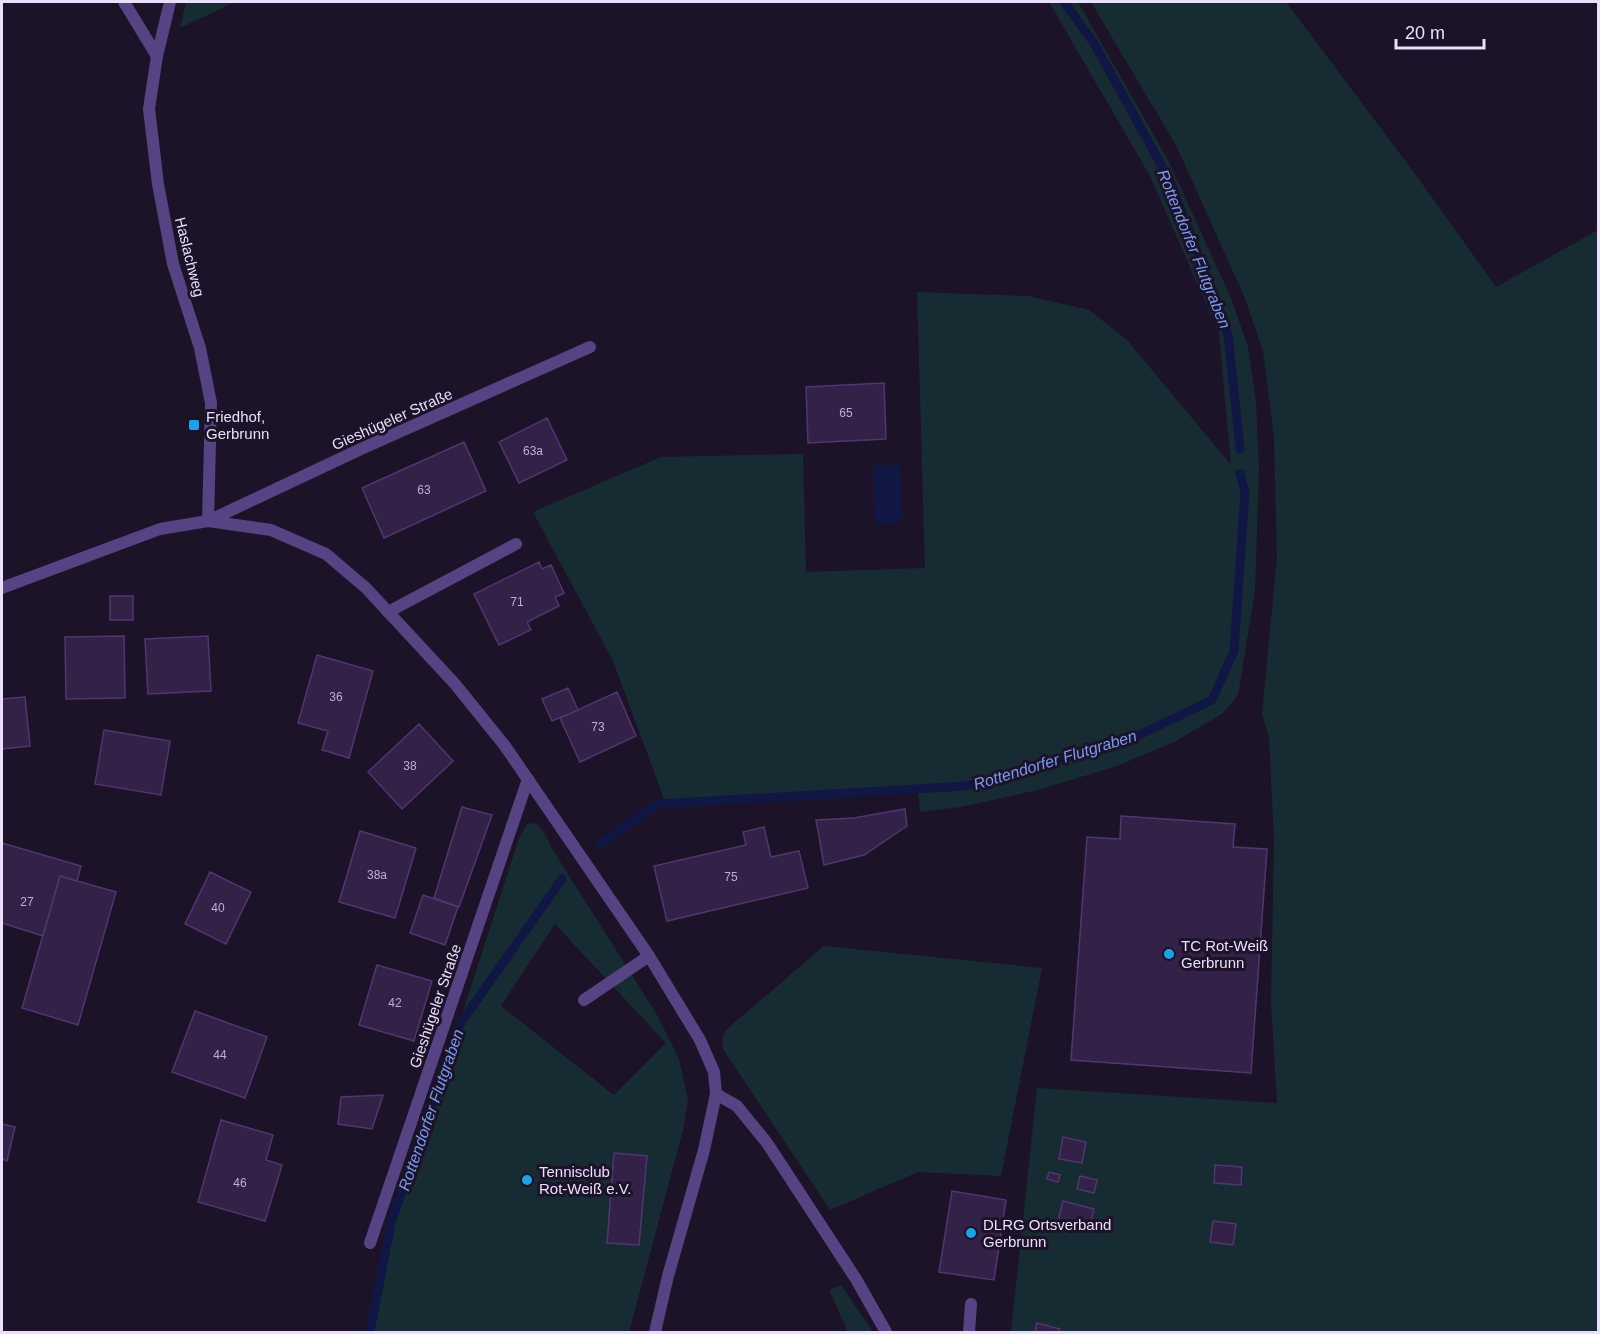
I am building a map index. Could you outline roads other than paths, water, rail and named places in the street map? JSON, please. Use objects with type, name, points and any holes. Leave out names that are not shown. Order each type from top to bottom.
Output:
[{"type":"street","points":[[124,2],[157,56]]},
{"type":"street","name":"Haslachweg","points":[[170,2],[157,56],[149,109],[158,184],[173,264],[200,348],[211,403],[208,521]]},
{"type":"street","name":"Gieshügeler Straße","points":[[2,588],[160,529],[208,521],[363,448],[590,347]]},
{"type":"street","name":"Gieshügeler Straße","points":[[208,521],[271,530],[326,554],[366,588],[455,684],[505,746],[649,956],[700,1040],[714,1072],[716,1094],[704,1150],[668,1276],[656,1332]]},
{"type":"street","points":[[388,612],[516,544]]},
{"type":"street","name":"Gieshügeler Straße","points":[[370,1243],[528,779]]},
{"type":"street","points":[[584,1000],[649,956]]},
{"type":"street","points":[[716,1094],[737,1106],[767,1143],[856,1279],[886,1332]]},
{"type":"street","points":[[969,1332],[971,1304]]},
{"type":"waterway","name":"Rottendorfer Flutgraben","points":[[1064,2],[1094,43],[1170,181],[1228,334],[1240,449]]},
{"type":"waterway","name":"Rottendorfer Flutgraben","points":[[600,844],[657,804],[967,786],[1133,738],[1212,700],[1234,651],[1245,493],[1240,473]]},
{"type":"waterway","name":"Rottendorfer Flutgraben","points":[[370,1332],[391,1223],[460,1024],[562,879]]},
{"type":"place","name":"Friedhof, Gerbrunn","points":[[194,425]]},
{"type":"place","name":"TC Rot-Weiß Gerbrunn","points":[[1169,954]]},
{"type":"place","name":"Tennisclub Rot-Weiß e.V.","points":[[527,1180]]},
{"type":"place","name":"DLRG Ortsverband Gerbrunn","points":[[971,1233]]}]
